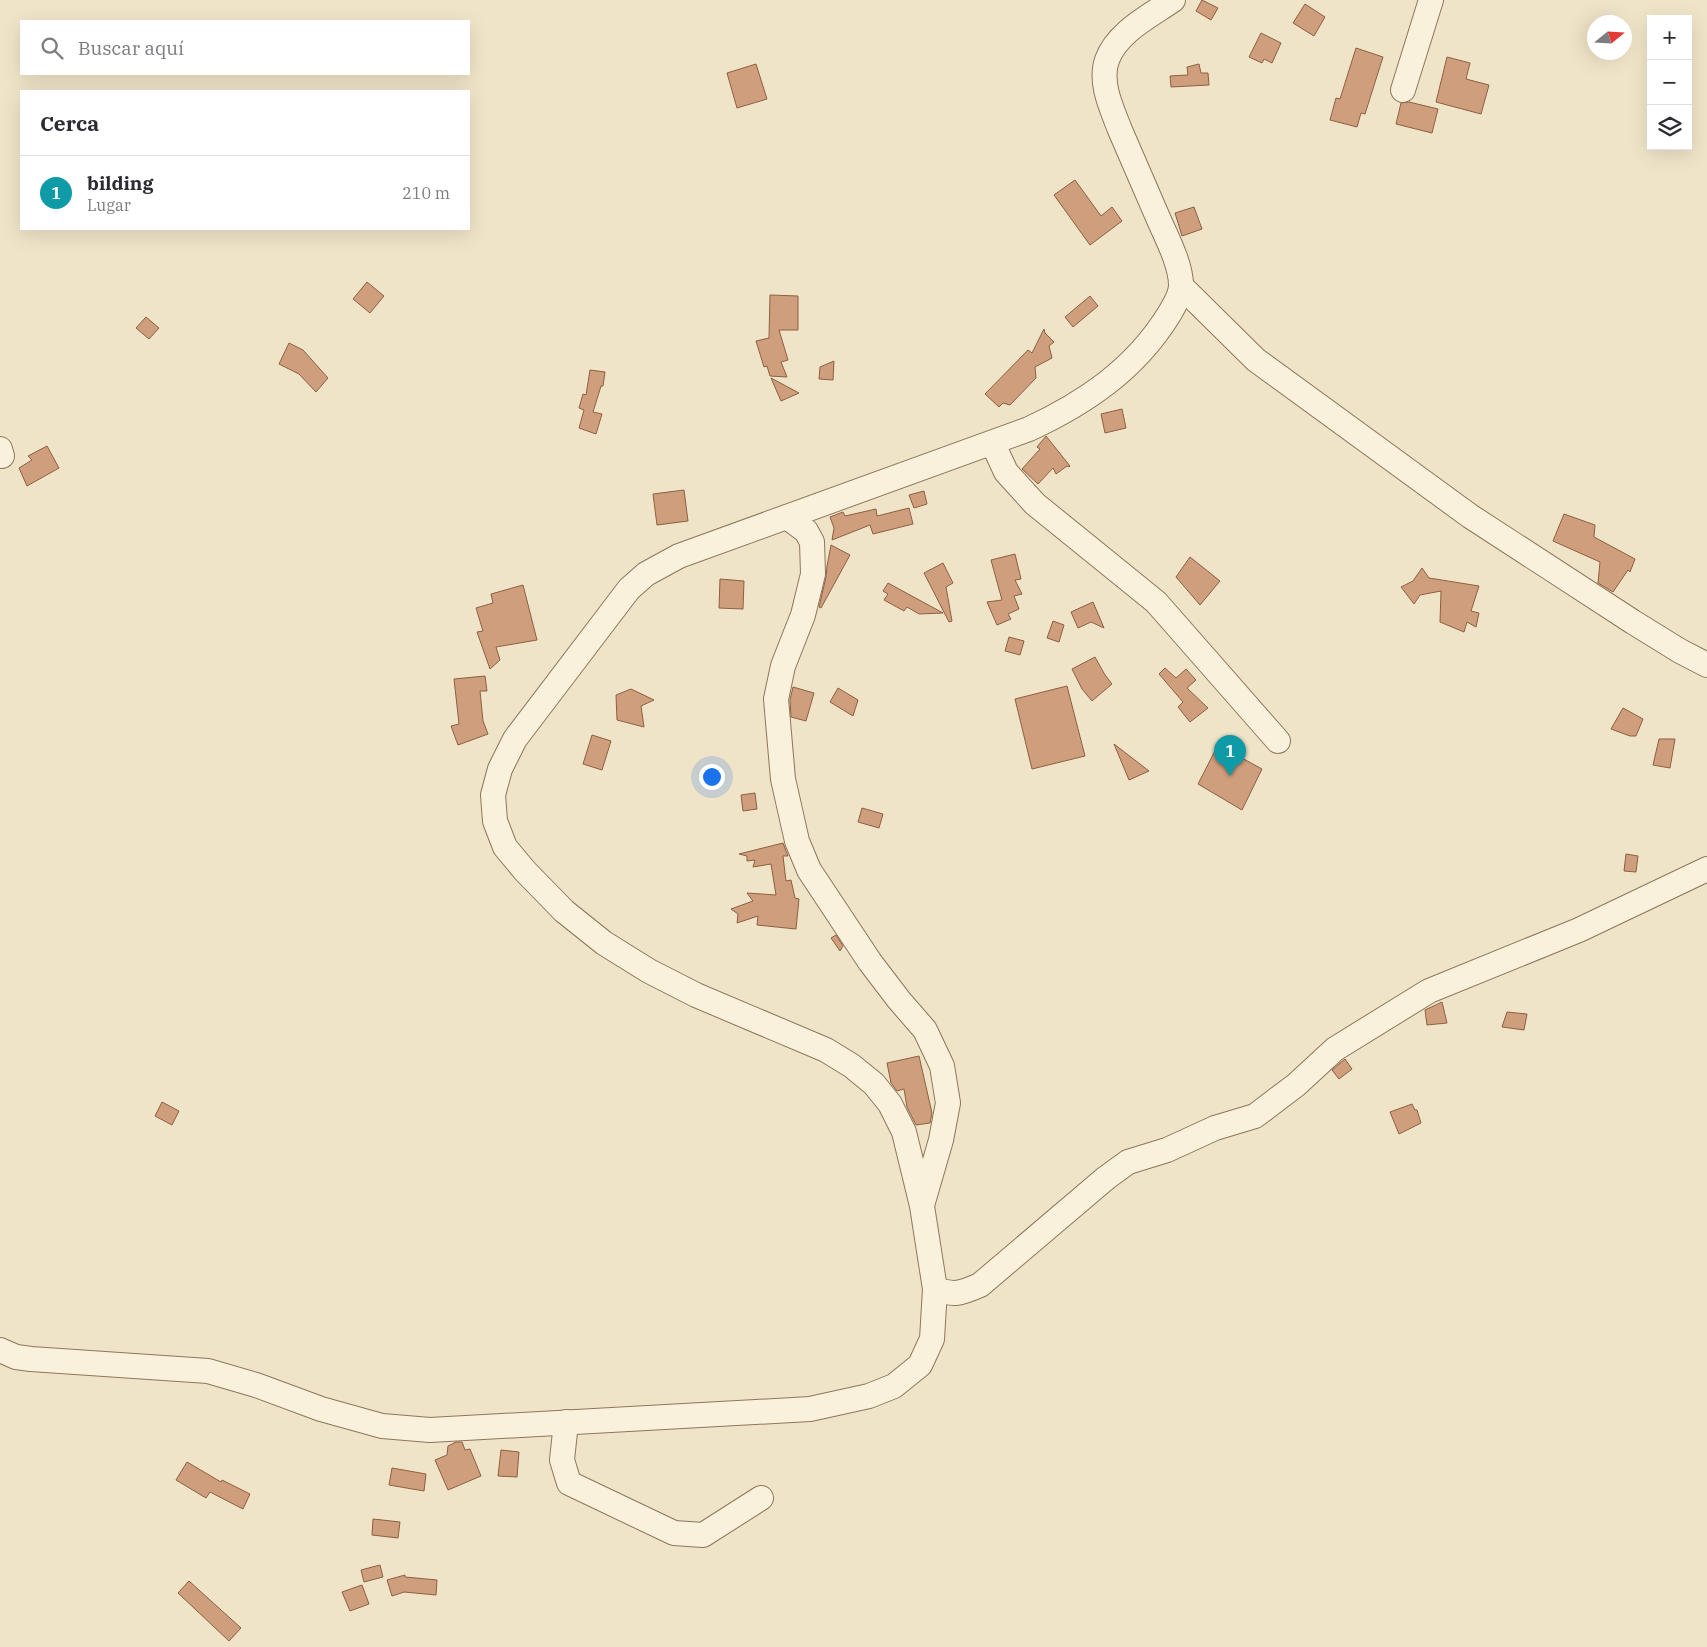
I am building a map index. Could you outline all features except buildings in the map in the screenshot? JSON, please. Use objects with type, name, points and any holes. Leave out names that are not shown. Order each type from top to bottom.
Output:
[{"type":"street","points":[[1403,90],[1431,0]]},
{"type":"street","points":[[0,1350],[31,1359],[208,1371],[256,1385],[321,1409],[382,1426],[430,1430],[810,1409],[869,1396],[894,1386],[920,1365],[932,1339],[935,1289],[922,1206],[904,1132],[890,1104],[874,1084],[852,1066],[826,1050],[696,995],[649,971],[604,943],[564,911],[525,871],[505,847],[495,821],[493,795],[500,769],[515,739],[629,589],[646,574],[679,556],[994,444],[1058,416],[1084,401],[1136,357],[1159,329],[1173,307],[1181,286],[1175,257],[1112,110],[1105,83],[1107,61],[1116,43],[1159,4]]},
{"type":"street","points":[[1181,286],[1256,360],[1470,516],[1633,622],[1707,665]]},
{"type":"street","points":[[994,444],[1006,472],[1036,504],[1156,602],[1278,741]]},
{"type":"street","points":[[787,517],[806,531],[812,542],[813,574],[803,615],[783,666],[776,699],[783,779],[798,841],[809,870],[870,962],[925,1030],[942,1066],[948,1103],[941,1140],[922,1206]]},
{"type":"street","points":[[935,1289],[946,1293],[960,1293],[980,1285],[1106,1178],[1128,1162],[1167,1150],[1215,1128],[1255,1116],[1296,1085],[1335,1049],[1429,991],[1578,930],[1707,869]]},
{"type":"street","points":[[566,1422],[562,1460],[569,1483],[674,1533],[703,1534],[761,1498]]},
{"type":"place","name":"bilding","points":[[1230,776]]}]
